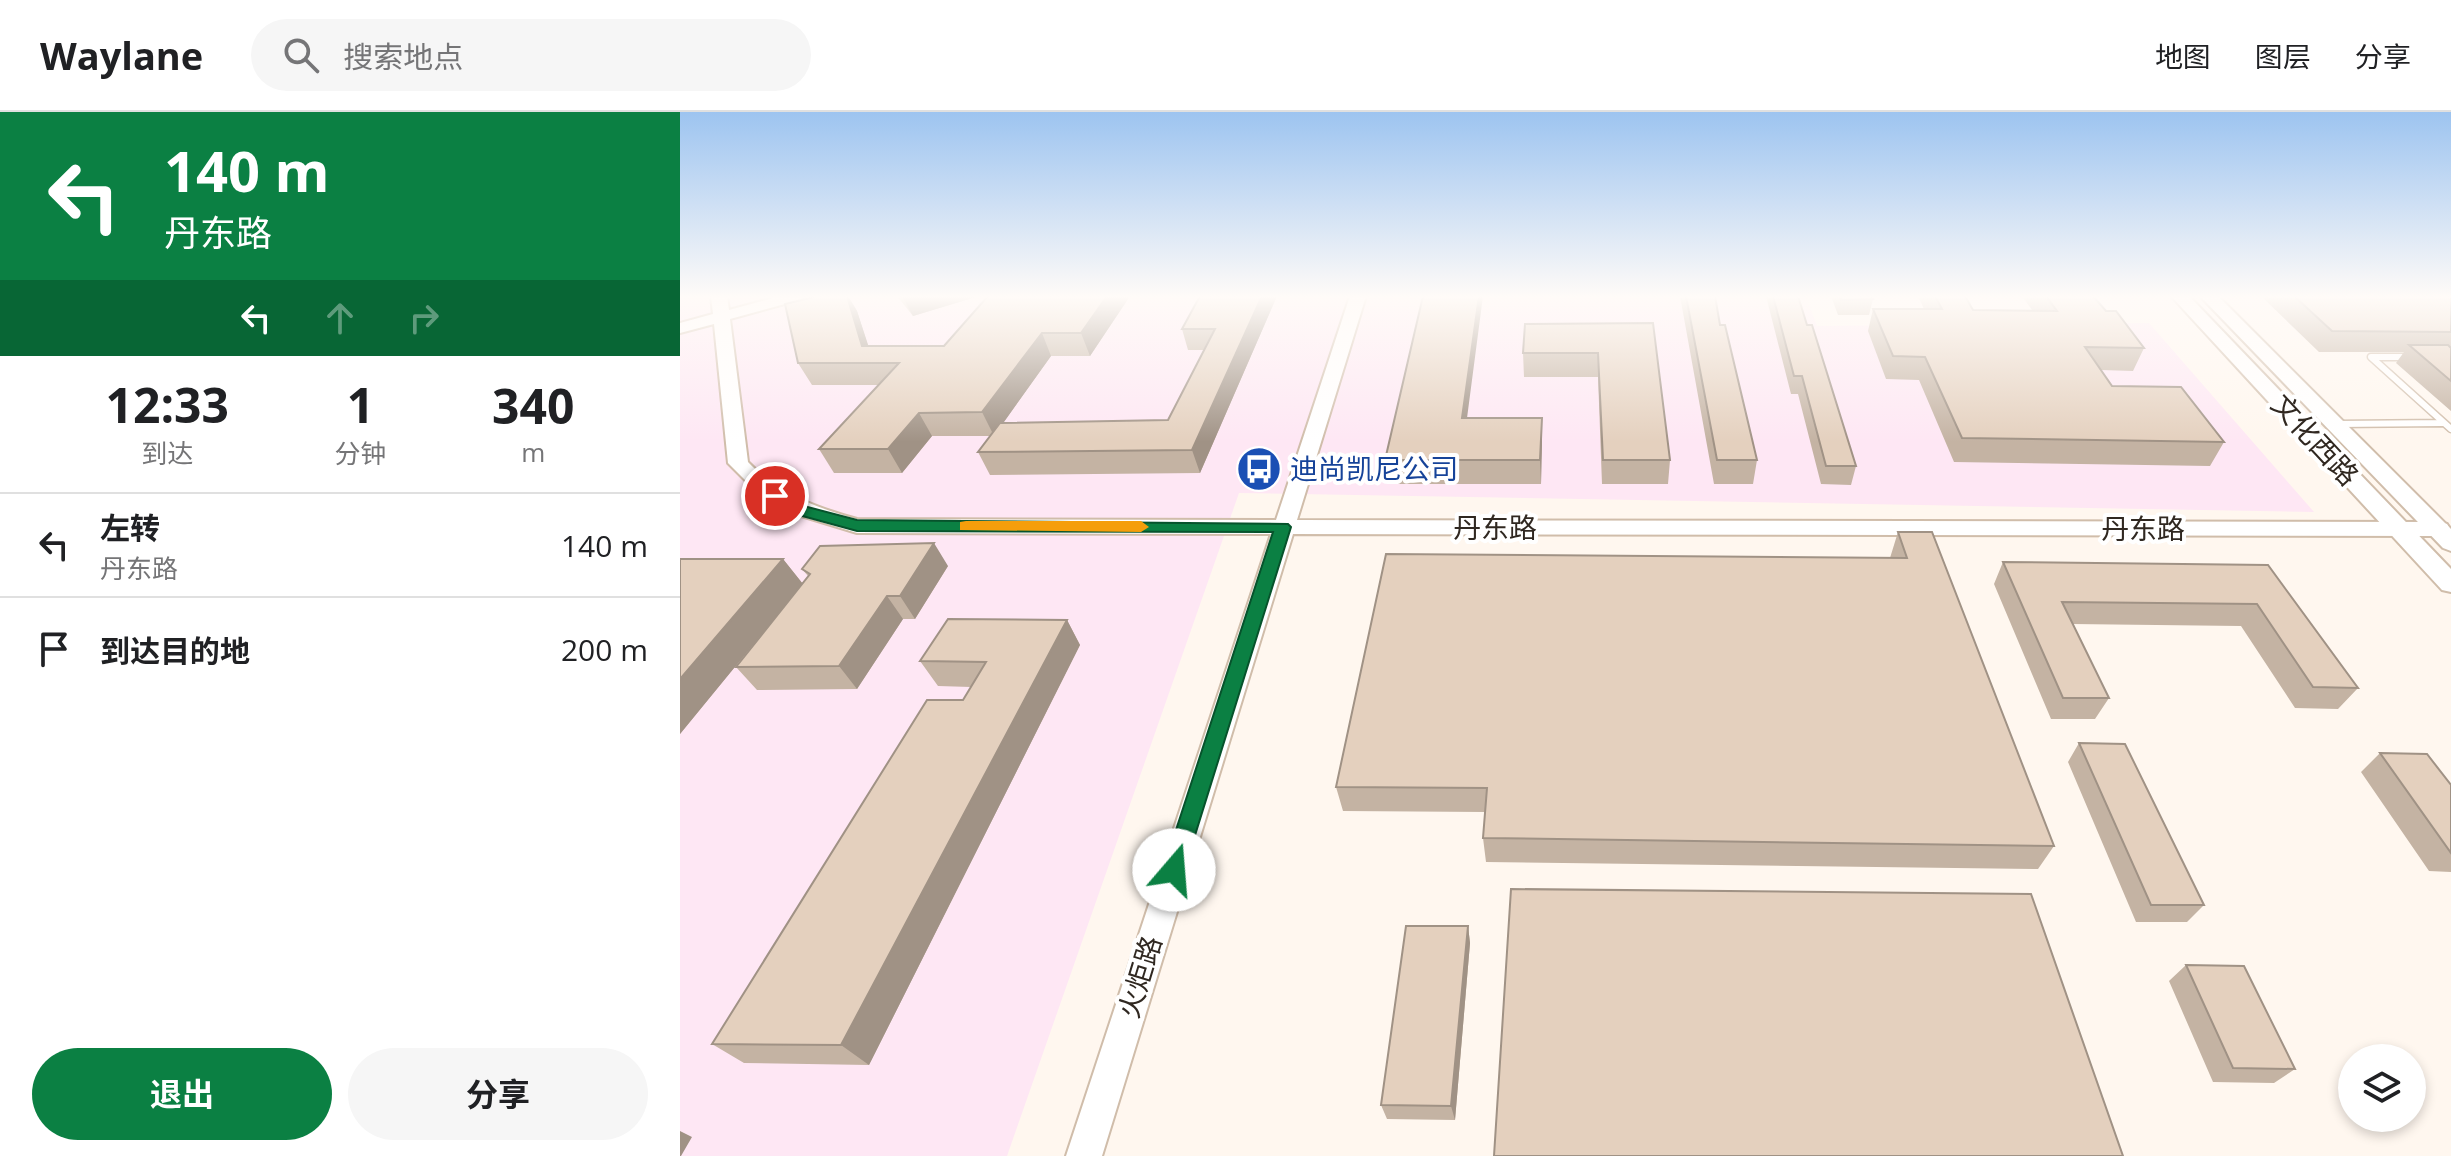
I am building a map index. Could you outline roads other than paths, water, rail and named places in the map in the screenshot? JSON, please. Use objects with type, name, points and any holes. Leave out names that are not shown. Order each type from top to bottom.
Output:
[{"type":"main road","name":"丹东路","points":[[725,345],[738,463],[756,483],[794,509],[857,526],[2400,529],[2445,536]]},
{"type":"main road","name":"火炬路","points":[[1084,1156],[1342,345]]},
{"type":"main road","name":"文化西路","points":[[2226,345],[2451,584]]},
{"type":"main road","name":"文化西路","points":[[2257,345],[2445,536]]},
{"type":"lane","points":[[2424,357],[2371,357],[2451,429]]},
{"type":"lane","points":[[2336,424],[2444,423]]},
{"type":"place","name":"迪尚凯尼公司","points":[[1259,469]]}]
